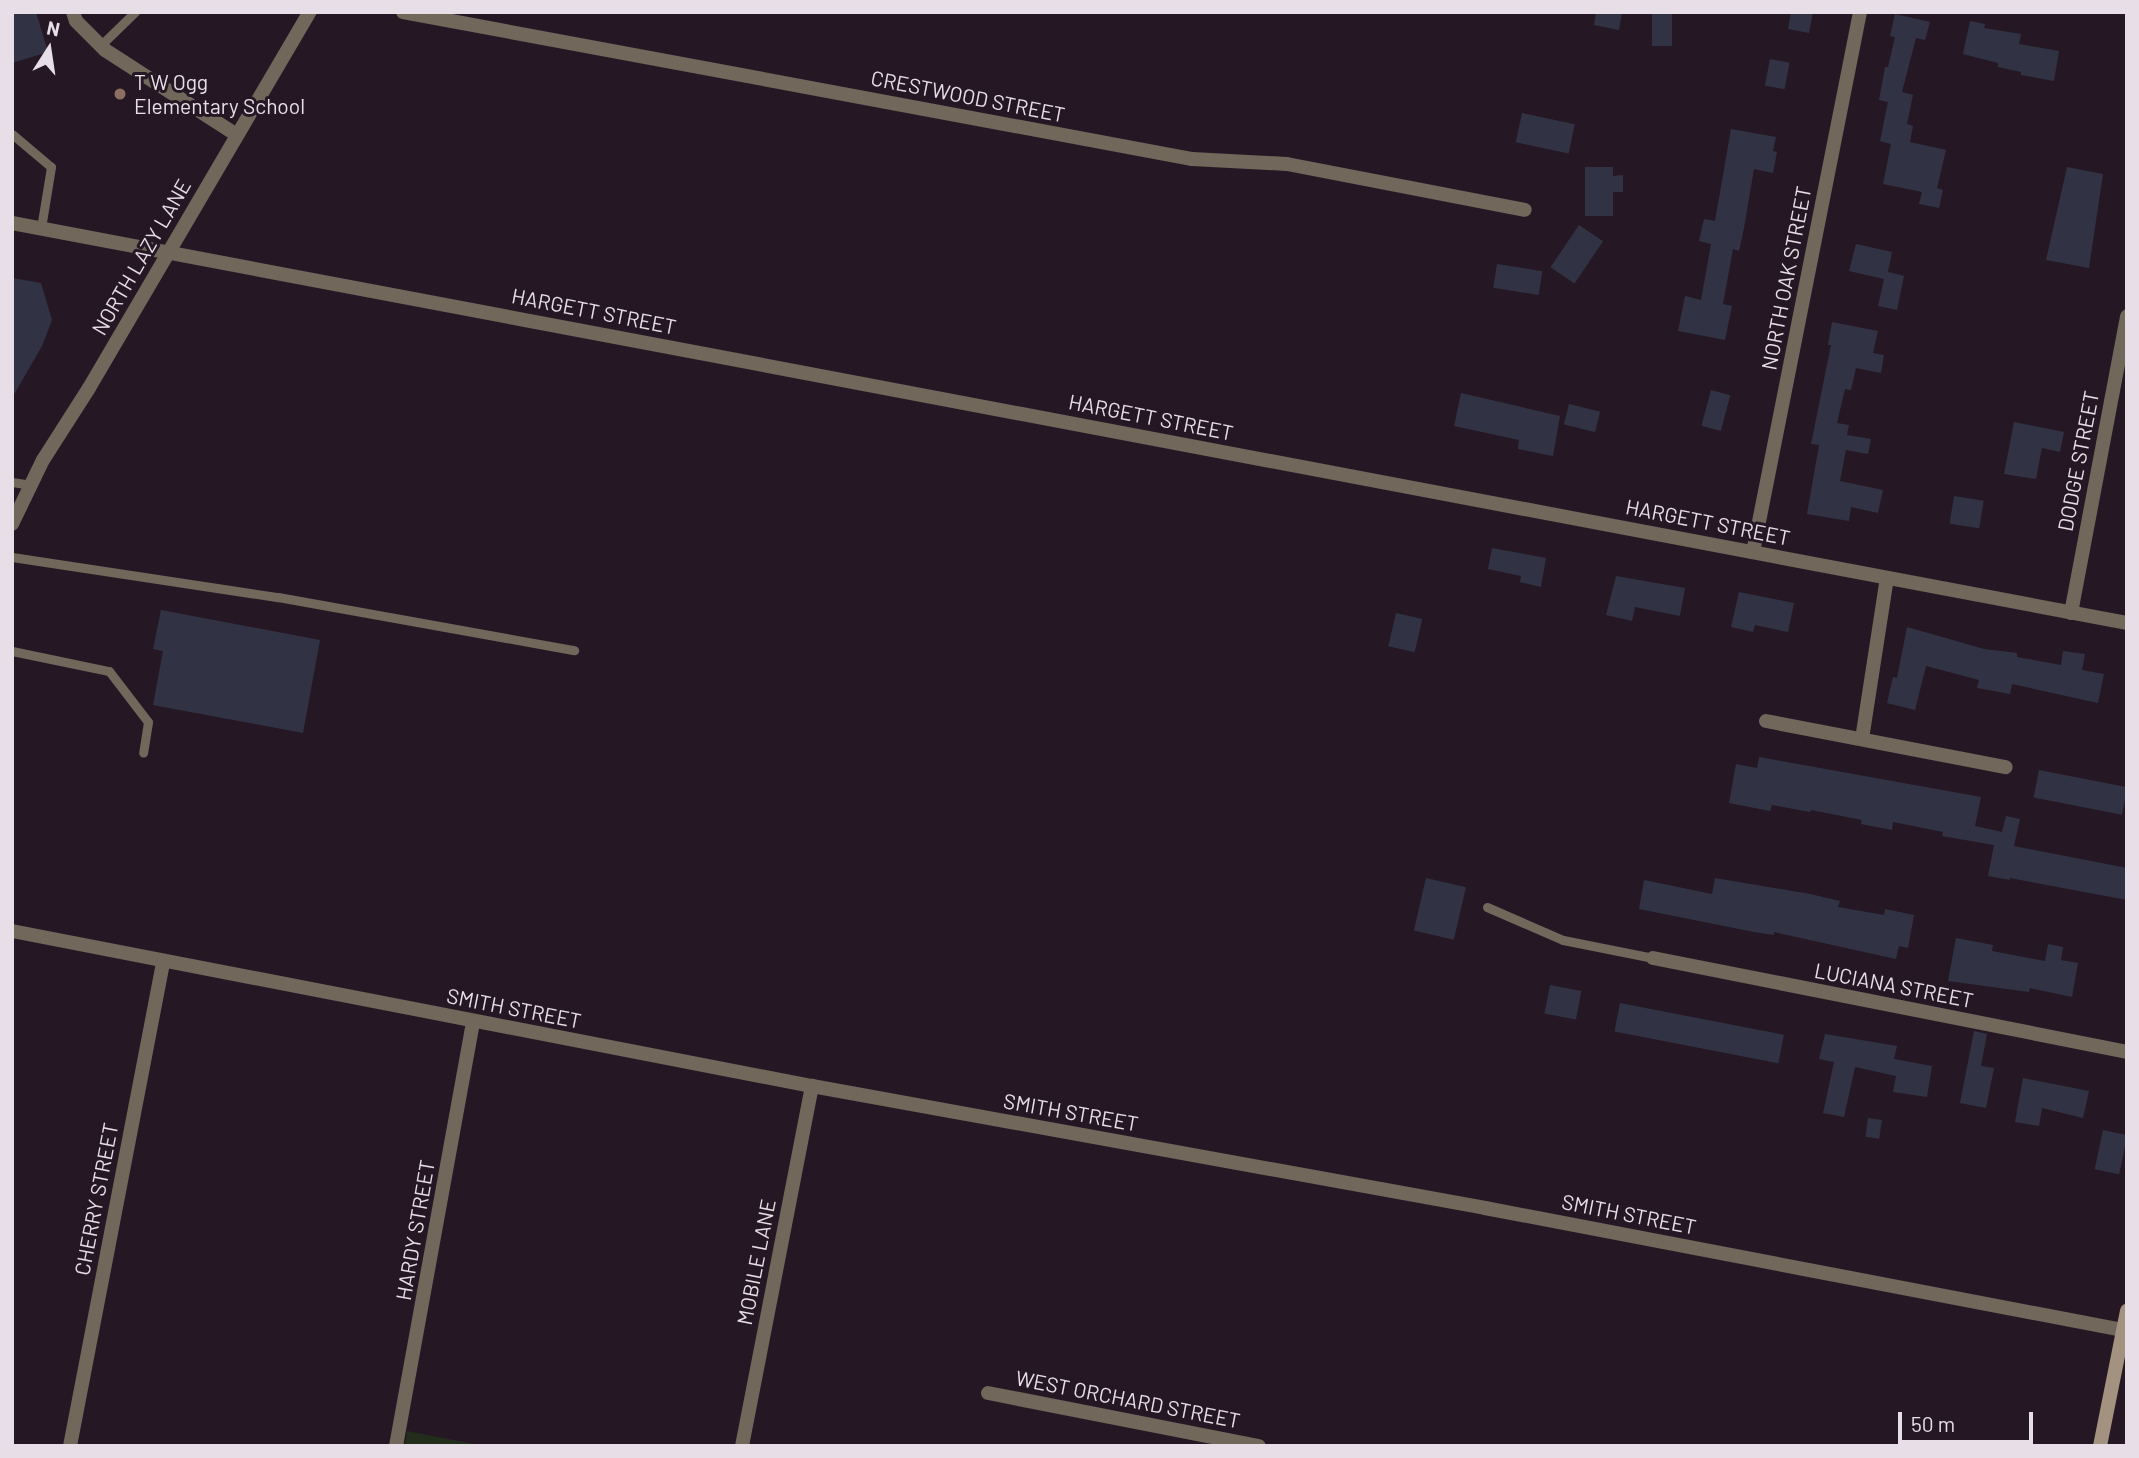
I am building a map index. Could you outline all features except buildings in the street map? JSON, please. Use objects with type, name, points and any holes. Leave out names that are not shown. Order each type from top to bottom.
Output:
[{"type":"main road","points":[[2100,1446],[2127,1311]]},
{"type":"street","points":[[73,12],[76,21],[100,46],[237,135]]},
{"type":"street","name":"NORTH LAZY LANE","points":[[12,524],[30,485],[310,12]]},
{"type":"street","name":"CRESTWOOD STREET","points":[[403,12],[1192,159],[1287,164],[1525,210]]},
{"type":"street","name":"NORTH OAK STREET","points":[[1754,552],[1860,12]]},
{"type":"street","name":"HARGETT STREET","points":[[12,223],[2127,623]]},
{"type":"street","name":"DODGE STREET","points":[[2071,613],[2127,316]]},
{"type":"street","points":[[1861,739],[1887,578]]},
{"type":"street","points":[[1766,721],[2006,767]]},
{"type":"street","name":"SMITH STREET","points":[[12,931],[473,1022],[1485,1208],[2123,1330]]},
{"type":"street","name":"LUCIANA STREET","points":[[1653,958],[2127,1052]]},
{"type":"street","name":"CHERRY STREET","points":[[70,1446],[163,961]]},
{"type":"street","name":"HARDY STREET","points":[[396,1446],[473,1022]]},
{"type":"street","name":"MOBILE LANE","points":[[742,1446],[812,1086]]},
{"type":"street","name":"WEST ORCHARD STREET","points":[[988,1393],[1259,1446]]},
{"type":"lane","points":[[100,46],[132,13]]},
{"type":"lane","points":[[12,134],[51,167],[41,228]]},
{"type":"lane","points":[[12,482],[30,485]]},
{"type":"lane","points":[[12,557],[278,597],[574,650]]},
{"type":"lane","points":[[12,651],[109,671],[148,722],[143,753]]},
{"type":"lane","points":[[1487,907],[1563,940],[1653,958]]},
{"type":"green space","points":[[407,1431],[484,1446],[405,1446]]},
{"type":"place","name":"T W Ogg Elementary School","points":[[120,94]]}]
